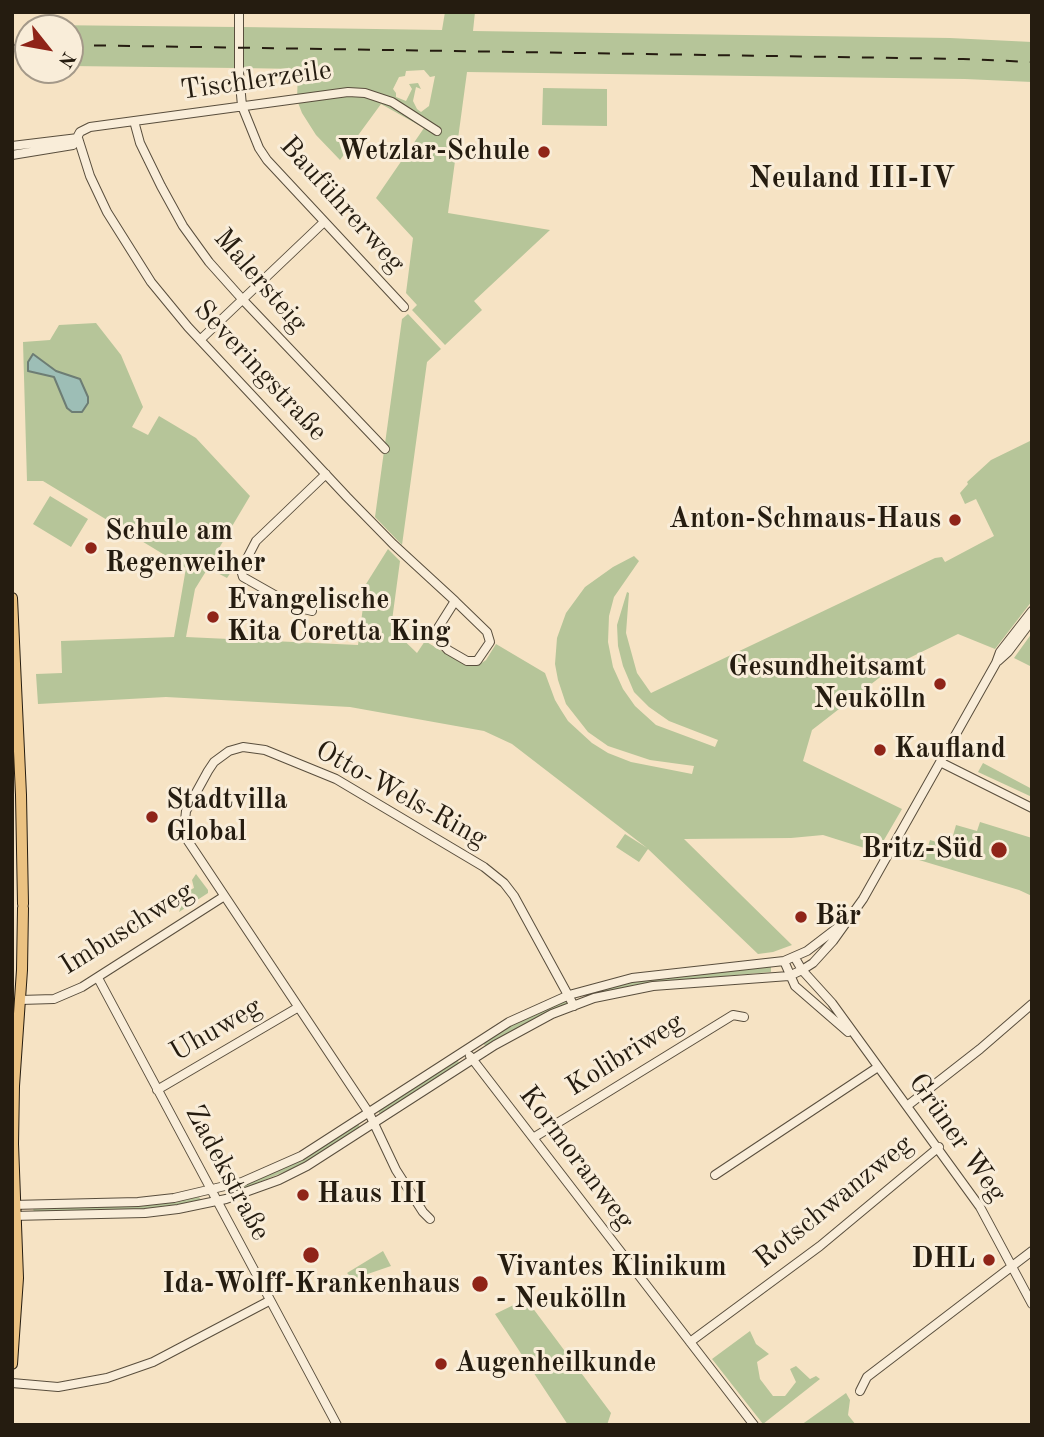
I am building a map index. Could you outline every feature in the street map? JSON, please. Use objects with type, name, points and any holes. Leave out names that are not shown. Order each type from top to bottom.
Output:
[{"type":"main road","points":[[12,600],[23,906],[16,1000],[14,1216],[18,1278],[12,1364]]},
{"type":"street","name":"Bauführerweg","points":[[239,12],[238,48],[242,106],[253,136],[267,160],[404,307]]},
{"type":"street","name":"Tischlerzeile","points":[[12,156],[73,145],[85,128],[333,93],[365,93],[392,102],[437,131]]},
{"type":"street","name":"Malersteig","points":[[134,121],[140,143],[183,226],[209,262],[385,449]]},
{"type":"street","name":"Tischlerzeile","points":[[12,146],[78,138]]},
{"type":"street","name":"Severingstraße","points":[[78,138],[90,176],[130,251],[150,282],[200,340],[393,544],[454,601],[489,635],[489,644],[476,662],[461,657],[441,644],[437,638],[438,628],[454,601]]},
{"type":"street","points":[[200,340],[324,222]]},
{"type":"street","points":[[312,611],[296,607],[243,576],[240,570],[256,541],[326,474]]},
{"type":"street","points":[[14,1216],[145,1213],[216,1202],[279,1180],[373,1125],[526,1027],[574,1006],[616,993],[653,986],[789,976],[802,970],[820,955],[850,918],[1000,652],[1032,611]]},
{"type":"street","points":[[996,663],[1008,652],[1032,620]]},
{"type":"street","name":"Otto-Wels-Ring","points":[[430,1219],[405,1184],[369,1113],[188,841],[184,818],[192,798],[214,762],[229,751],[251,747],[275,754],[336,779],[491,872],[514,896],[574,1006]]},
{"type":"street","points":[[940,762],[1032,808]]},
{"type":"street","name":"Imbuschweg","points":[[16,1000],[54,999],[68,994],[223,897]]},
{"type":"street","points":[[14,1204],[138,1202],[174,1198],[242,1182],[273,1170],[328,1140],[509,1022],[569,995],[632,978],[795,958],[822,941],[850,918]]},
{"type":"street","name":"Grüner Weg","points":[[795,958],[802,970],[832,1003],[939,1147],[980,1207],[1032,1304]]},
{"type":"street","points":[[784,961],[789,976]]},
{"type":"street","name":"Grüner Weg","points":[[789,976],[795,986],[858,1041]]},
{"type":"street","name":"Zadekstraße","points":[[97,978],[337,1425]]},
{"type":"street","points":[[907,1106],[1032,1004]]},
{"type":"street","name":"Uhuweg","points":[[157,1090],[298,1008]]},
{"type":"street","name":"Kolibriweg","points":[[533,1138],[733,1015],[744,1017]]},
{"type":"street","name":"Kormoranweg","points":[[466,1051],[754,1425]]},
{"type":"street","points":[[715,1175],[878,1067]]},
{"type":"street","name":"Rotschwanzweg","points":[[690,1342],[820,1246],[939,1147]]},
{"type":"street","points":[[860,1391],[867,1377],[1032,1251]]},
{"type":"street","points":[[12,1383],[58,1387],[107,1378],[172,1353],[269,1301]]},
{"type":"green space","points":[[445,12],[475,12],[473,31],[950,38],[1032,42],[1032,82],[467,72],[448,213],[550,230],[474,301],[482,310],[445,345],[412,310],[417,305],[406,293],[413,238],[376,198],[424,128],[381,104],[340,160],[316,135],[302,113],[297,100],[298,69],[241,68],[242,27],[442,30]],"holes":[[[424,70],[430,77],[435,76],[429,106],[421,112],[413,101],[416,87],[421,89],[418,83],[409,84],[412,89],[406,101],[396,97],[393,89],[399,77],[405,76],[406,71]]]},
{"type":"green space","points":[[84,25],[236,27],[236,68],[84,66]]},
{"type":"green space","points":[[543,88],[607,89],[607,126],[542,125]]},
{"type":"green space","points":[[408,314],[441,349],[427,362],[402,545],[375,517],[402,319]]},
{"type":"green space","points":[[96,323],[121,355],[143,407],[132,427],[148,435],[159,416],[196,438],[250,496],[212,560],[231,572],[227,578],[208,568],[195,589],[186,637],[358,645],[366,584],[388,549],[400,561],[391,628],[417,653],[425,641],[465,665],[477,666],[486,660],[496,644],[545,673],[555,700],[568,721],[592,743],[631,762],[692,774],[694,766],[650,760],[608,746],[588,732],[566,704],[555,664],[557,638],[566,613],[585,587],[634,556],[639,561],[614,597],[609,616],[608,642],[613,667],[635,706],[656,725],[715,747],[718,740],[669,721],[634,692],[618,646],[617,625],[627,592],[626,633],[637,673],[651,693],[935,558],[942,557],[945,562],[994,536],[976,499],[965,504],[960,493],[967,482],[991,460],[1032,440],[1032,601],[995,649],[958,634],[897,664],[812,730],[803,761],[902,809],[877,852],[823,835],[684,839],[792,945],[758,954],[648,849],[639,862],[616,847],[625,834],[647,848],[512,744],[484,731],[350,707],[166,697],[38,704],[36,674],[62,673],[61,641],[174,637],[186,568],[43,481],[27,481],[23,342],[50,340],[59,325]]},
{"type":"green space","points":[[50,496],[88,519],[71,547],[33,524]]},
{"type":"green space","points":[[1032,633],[1032,667],[1014,658]]},
{"type":"green space","points":[[983,763],[1032,789],[1032,797],[978,772]]},
{"type":"green space","points":[[980,822],[1032,838],[1032,896],[909,857],[925,856],[930,840],[950,846],[956,825],[977,831]]},
{"type":"green space","points":[[196,874],[208,893],[179,912],[186,892],[194,888],[192,880]]},
{"type":"green space","points":[[771,966],[771,972],[657,982],[589,997],[587,992],[650,978]]},
{"type":"green space","points":[[565,1000],[567,1005],[525,1024],[486,1047],[483,1043],[520,1020]]},
{"type":"green space","points":[[457,1060],[460,1064],[381,1116],[378,1111]]},
{"type":"green space","points":[[358,1124],[361,1128],[299,1166],[227,1195],[225,1190],[275,1172]]},
{"type":"green space","points":[[199,1197],[202,1201],[148,1209],[34,1213],[33,1208],[172,1202]]},
{"type":"green space","points":[[383,1251],[391,1266],[353,1279],[347,1273]]},
{"type":"green space","points":[[526,1299],[611,1413],[607,1425],[568,1425],[495,1314]]},
{"type":"green space","points":[[750,1331],[756,1344],[769,1354],[757,1362],[760,1379],[773,1396],[785,1396],[796,1382],[790,1369],[796,1366],[810,1379],[816,1376],[820,1379],[763,1424],[712,1359]]},
{"type":"green space","points":[[846,1393],[850,1400],[848,1415],[856,1425],[801,1425]]},
{"type":"water","points":[[33,354],[56,371],[80,379],[88,397],[88,403],[82,412],[72,412],[67,408],[54,377],[28,371],[28,362]]},
{"type":"railway","points":[[84,45],[1032,62]]},
{"type":"place","name":"Wetzlar-Schule","points":[[544,152]]},
{"type":"place","name":"Anton-Schmaus-Haus","points":[[955,520]]},
{"type":"place","name":"Schule am Regenweiher","points":[[91,548]]},
{"type":"place","name":"Evangelische Kita Coretta King","points":[[213,617]]},
{"type":"place","name":"Gesundheitsamt Neukölln","points":[[940,684]]},
{"type":"place","name":"Kaufland","points":[[880,750]]},
{"type":"place","name":"Stadtvilla Global","points":[[152,817]]},
{"type":"place","name":"Britz-Süd","points":[[999,850]]},
{"type":"place","name":"Bär","points":[[801,917]]},
{"type":"place","name":"Haus III","points":[[303,1195]]},
{"type":"place","name":"Ida-Wolff-Krankenhaus","points":[[311,1255]]},
{"type":"place","name":"DHL","points":[[989,1260]]},
{"type":"place","name":"Vivantes Klinikum - Neukölln","points":[[480,1284]]},
{"type":"place","name":"Augenheilkunde","points":[[441,1364]]},
{"type":"district","name":"Neuland III-IV","points":[[852,179]]}]
